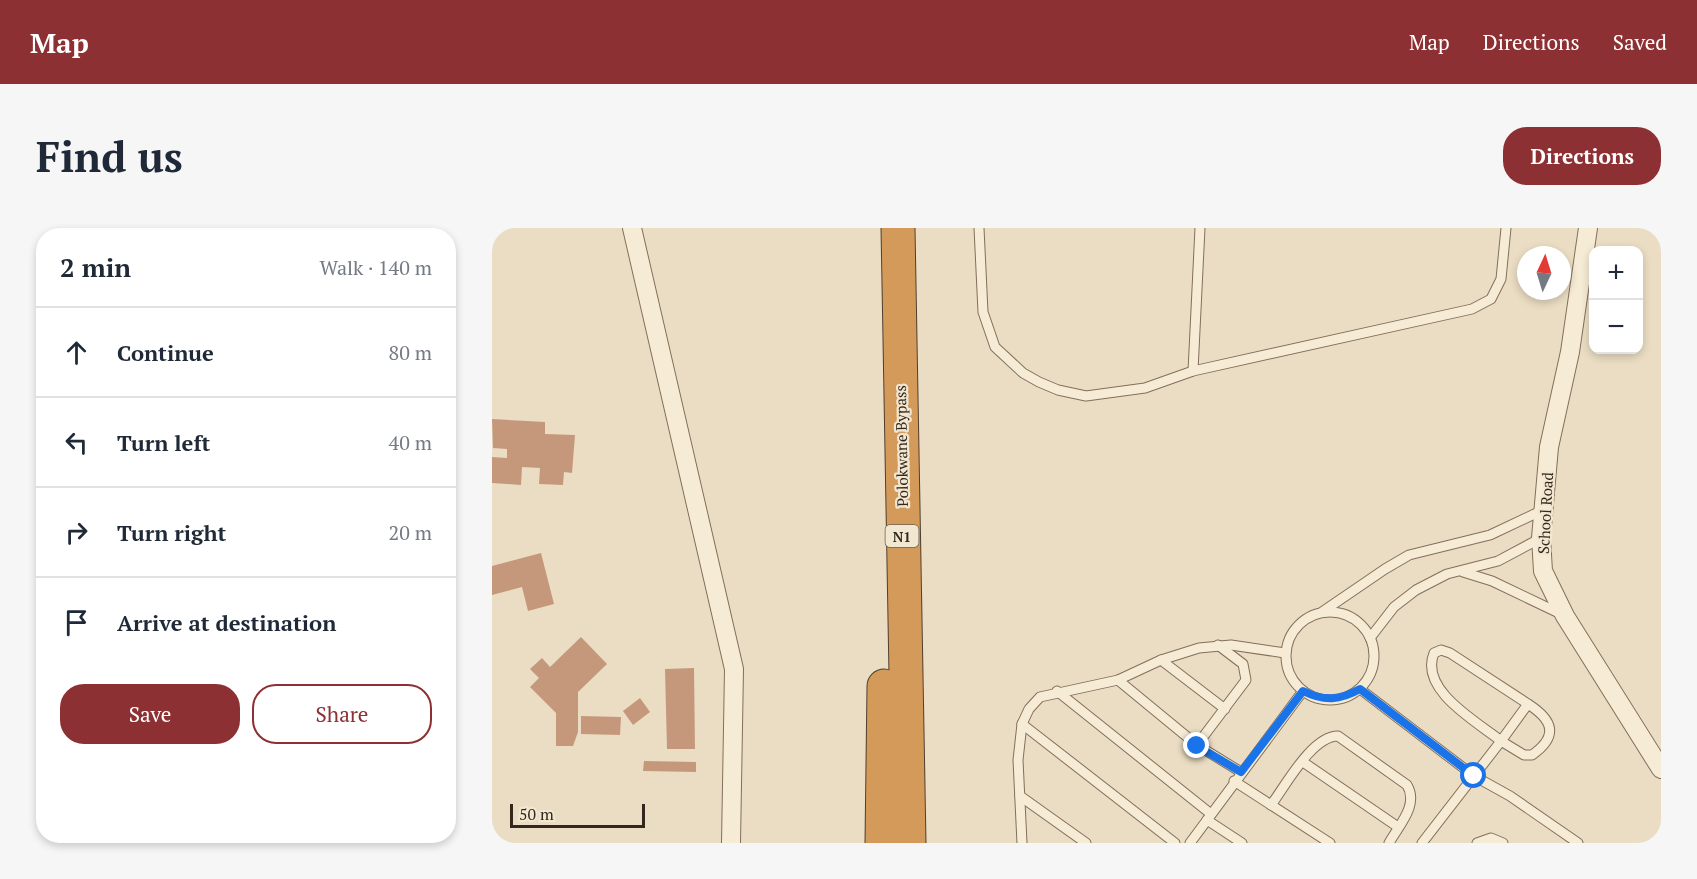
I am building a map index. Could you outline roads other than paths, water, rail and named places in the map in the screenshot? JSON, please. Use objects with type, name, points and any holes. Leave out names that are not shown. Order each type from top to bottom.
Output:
[{"type":"highway","name":"Polokwane Bypass","points":[[898,228],[903,619],[909,843]]},
{"type":"highway","points":[[882,843],[884,670],[888,648],[903,619]]},
{"type":"street","points":[[633,228],[734,669],[731,843]]},
{"type":"street","name":"School Road","points":[[1588,228],[1570,352],[1549,447],[1541,538],[1543,571],[1565,616],[1661,769]]},
{"type":"lane","points":[[979,228],[982,312],[995,347],[1023,373],[1058,390],[1086,396],[1145,388],[1192,371],[1472,309],[1491,299],[1501,279],[1506,228]]},
{"type":"lane","points":[[1192,371],[1200,228]]},
{"type":"lane","points":[[1322,612],[1337,612],[1351,617],[1362,625],[1370,638],[1374,651],[1373,666],[1360,689],[1345,697],[1331,700],[1316,698],[1303,691],[1293,681],[1287,667],[1285,652],[1289,638],[1297,626],[1308,617],[1322,612],[1385,568],[1409,555],[1490,535],[1543,510]]},
{"type":"lane","points":[[1370,638],[1394,608],[1416,590],[1447,574],[1498,561],[1541,538]]},
{"type":"lane","points":[[1461,572],[1492,581],[1565,616]]},
{"type":"lane","points":[[1022,843],[1018,760],[1022,724],[1034,702],[1057,691],[1118,680],[1161,660],[1218,645],[1285,652]]},
{"type":"lane","points":[[1197,746],[1243,686],[1245,674],[1243,664],[1218,645]]},
{"type":"lane","points":[[1441,650],[1450,653],[1544,715],[1550,726],[1550,737],[1542,749],[1532,755],[1524,755],[1501,741],[1440,692],[1430,666],[1434,653],[1441,650]]},
{"type":"lane","points":[[1161,660],[1225,709]]},
{"type":"lane","points":[[1118,680],[1197,746],[1241,772]]},
{"type":"lane","points":[[1360,689],[1474,776],[1510,796],[1578,843]]},
{"type":"lane","points":[[1057,691],[1242,843]]},
{"type":"lane","points":[[1190,843],[1303,691]]},
{"type":"lane","points":[[1422,843],[1528,704]]},
{"type":"lane","points":[[1022,724],[1175,843]]},
{"type":"lane","points":[[1271,805],[1313,747],[1331,736],[1338,736],[1407,785],[1411,792],[1412,801],[1389,843]]},
{"type":"lane","points":[[1303,762],[1398,827]]},
{"type":"lane","points":[[1234,781],[1330,843]]},
{"type":"lane","points":[[1020,796],[1086,843]]},
{"type":"lane","points":[[1477,843],[1491,838],[1503,843]]}]
